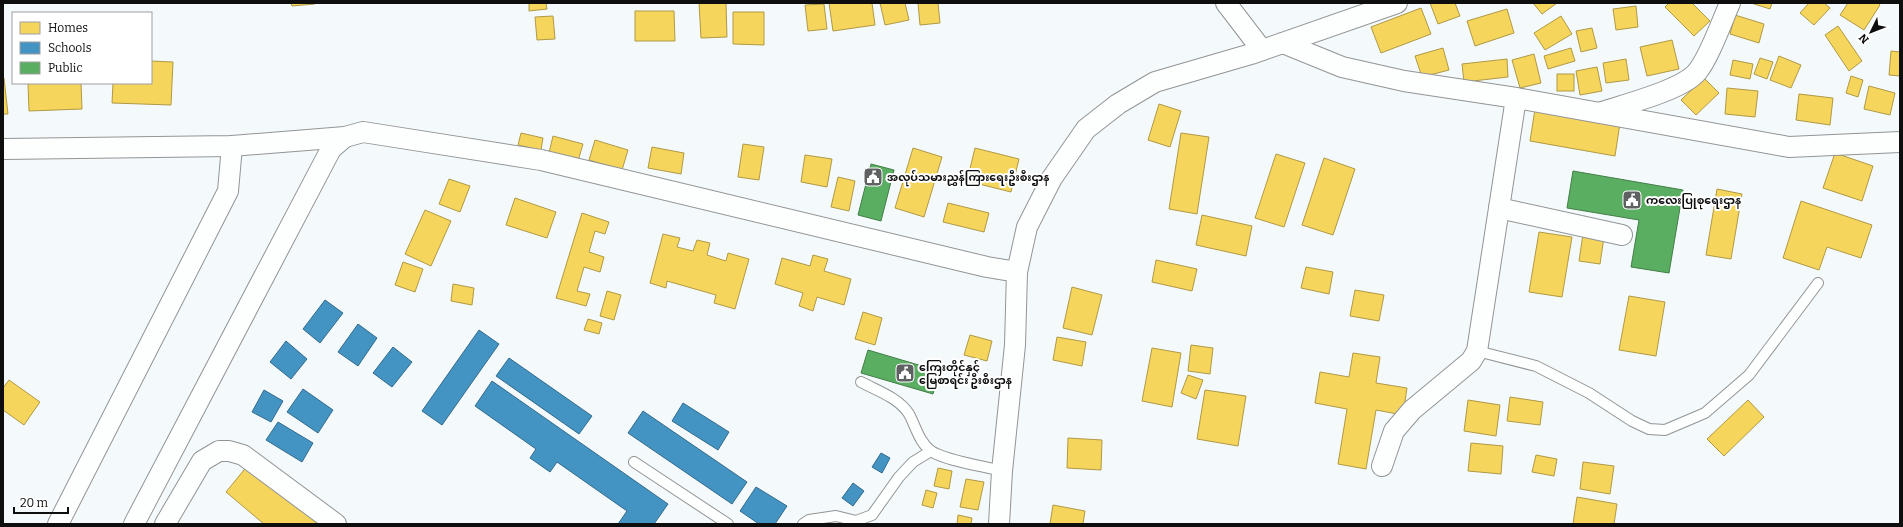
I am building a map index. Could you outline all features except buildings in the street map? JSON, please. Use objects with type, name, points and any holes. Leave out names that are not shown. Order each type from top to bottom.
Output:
[{"type":"street","points":[[1226,3],[1262,50]]},
{"type":"street","points":[[999,524],[1002,471],[1015,345],[1017,272],[1027,227],[1052,178],[1086,129],[1118,104],[1155,82],[1262,50],[1397,3]]},
{"type":"street","points":[[1599,113],[1686,82],[1697,72],[1704,61],[1730,3]]},
{"type":"street","points":[[1282,43],[1342,67],[1404,81],[1516,98],[1790,147],[1900,142]]},
{"type":"street","points":[[1382,466],[1394,431],[1412,410],[1471,361],[1477,351],[1516,98]]},
{"type":"street","points":[[3,149],[232,146],[345,137],[363,132],[541,160],[987,267],[1017,272]]},
{"type":"street","points":[[134,524],[331,149],[345,137]]},
{"type":"street","points":[[58,524],[228,191],[232,146]]},
{"type":"street","points":[[1499,208],[1622,235]]},
{"type":"street","points":[[165,524],[202,461],[220,451],[229,451],[243,455],[336,524]]},
{"type":"lane","points":[[1477,351],[1536,366],[1589,392],[1649,429],[1665,430],[1706,413],[1749,375],[1818,283]]},
{"type":"lane","points":[[861,382],[899,402],[909,414],[918,435],[931,451],[1002,471]]},
{"type":"lane","points":[[802,524],[809,520],[836,516],[856,521],[872,515],[913,462],[931,451]]},
{"type":"lane","points":[[634,462],[728,524]]},
{"type":"place","name":"အလုပ်သမားညွှန်ကြားရေးဦးစီးဌာန","points":[[873,177]]},
{"type":"place","name":"ကလေးပြုစုရေးဌာန","points":[[1632,200]]},
{"type":"place","name":"ကြေးတိုင်နှင့် မြေစာရင်း ဦးစီးဌာန","points":[[905,373]]}]
